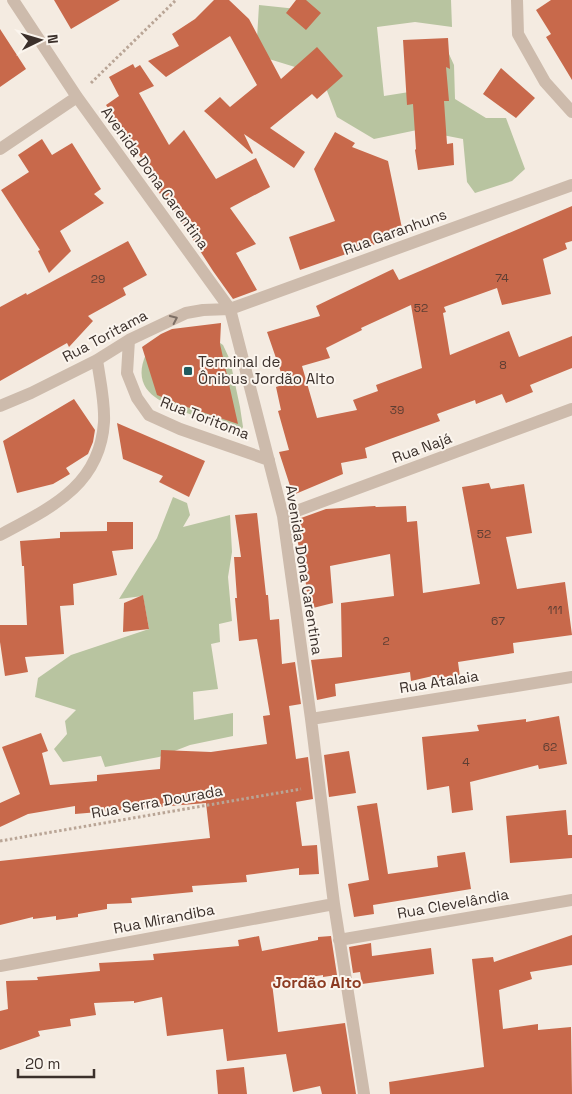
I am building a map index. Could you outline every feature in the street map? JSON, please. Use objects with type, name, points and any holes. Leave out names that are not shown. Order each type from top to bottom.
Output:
[{"type":"street","name":"Avenida Dona Carentina","points":[[13,0],[77,97],[230,309],[282,516],[311,719],[339,940],[364,1094]]},
{"type":"street","points":[[517,0],[518,34],[545,82],[572,112]]},
{"type":"street","points":[[0,149],[77,97]]},
{"type":"street","name":"Rua Garanhuns","points":[[230,309],[572,185]]},
{"type":"street","name":"Rua Toritama","points":[[0,406],[31,393],[97,360],[130,340],[186,313],[230,309]]},
{"type":"street","name":"Rua Toritoma","points":[[130,340],[127,373],[137,398],[149,415],[180,429],[269,460]]},
{"type":"street","points":[[0,535],[34,517],[73,491],[94,464],[104,422],[97,360]]},
{"type":"street","name":"Rua Najá","points":[[282,516],[572,409]]},
{"type":"street","name":"Rua Atalaia","points":[[311,719],[572,677]]},
{"type":"street","name":"Rua Clevelândia","points":[[339,940],[572,900]]},
{"type":"street","name":"Rua Mirandiba","points":[[0,966],[334,904]]},
{"type":"path","points":[[77,97],[176,0]]},
{"type":"path","name":"Rua Serra Dourada","points":[[0,841],[318,786]]},
{"type":"green space","points":[[298,0],[451,0],[452,27],[415,22],[377,27],[384,96],[428,89],[443,41],[454,65],[455,99],[486,118],[506,118],[525,169],[512,181],[475,193],[467,182],[463,139],[417,130],[374,139],[337,117],[321,75],[256,55],[259,5],[297,9]]},
{"type":"green space","name":"Terminal de Ônibus Jordão Alto","points":[[216,340],[223,345],[230,360],[243,427],[240,432],[192,415],[161,401],[152,395],[142,378],[142,367],[146,354]]},
{"type":"green space","points":[[173,497],[187,503],[190,515],[183,527],[230,515],[232,552],[228,577],[232,621],[219,624],[220,642],[211,644],[218,689],[193,692],[194,720],[233,713],[233,736],[190,745],[159,757],[105,767],[101,756],[63,762],[54,749],[67,734],[65,721],[76,710],[35,697],[38,678],[71,655],[149,629],[143,596],[119,599],[157,538]]},
{"type":"building","points":[[54,0],[120,0],[71,29]]},
{"type":"building","points":[[214,0],[229,0],[249,19],[281,79],[317,47],[343,76],[317,99],[312,94],[270,128],[305,152],[294,168],[244,134],[252,154],[204,111],[220,97],[230,107],[257,85],[230,36],[166,77],[148,61],[179,46],[172,34],[195,19]]},
{"type":"building","points":[[296,0],[306,0],[321,13],[306,30],[286,13]]},
{"type":"building","points":[[551,0],[572,0],[572,80],[546,37],[551,34],[536,10]]},
{"type":"building","points":[[0,29],[26,69],[0,87]]},
{"type":"building","points":[[448,38],[450,69],[446,67],[449,101],[444,101],[447,144],[453,143],[454,165],[418,170],[413,104],[407,105],[403,40]]},
{"type":"building","points":[[133,64],[135,68],[140,65],[154,86],[139,93],[169,145],[184,130],[216,179],[256,158],[270,187],[230,208],[256,244],[236,253],[257,290],[233,299],[162,192],[160,194],[146,172],[149,170],[106,105],[119,96],[109,77]]},
{"type":"building","points":[[501,68],[535,98],[516,118],[483,94]]},
{"type":"building","points":[[335,132],[355,143],[352,147],[388,161],[403,233],[379,238],[381,242],[300,270],[289,237],[335,221],[314,169]]},
{"type":"building","points":[[42,139],[52,155],[72,143],[101,189],[94,194],[104,203],[60,231],[71,251],[49,273],[38,251],[40,250],[1,190],[29,172],[18,155]]},
{"type":"building","points":[[572,206],[572,241],[565,243],[567,249],[543,259],[551,294],[502,305],[497,288],[444,307],[446,312],[443,313],[450,355],[509,331],[519,357],[572,336],[572,368],[530,385],[533,392],[506,403],[502,394],[476,404],[475,400],[437,414],[440,421],[365,448],[367,458],[341,463],[343,474],[293,495],[279,452],[289,450],[278,411],[281,410],[276,387],[285,384],[267,332],[320,316],[316,306],[393,269],[399,280]],"holes":[[[411,305],[422,368],[376,385],[378,391],[353,400],[357,410],[317,418],[302,366],[330,358],[326,348],[362,330],[361,328]]]},
{"type":"building","points":[[128,241],[147,275],[123,288],[126,295],[88,316],[93,321],[69,347],[67,343],[0,381],[0,307],[26,293],[27,295]]},
{"type":"building","name":"Terminal de Ônibus Jordão Alto","points":[[221,323],[220,344],[238,424],[157,395],[142,347],[172,329]]},
{"type":"building","points":[[74,399],[95,430],[88,454],[66,468],[70,474],[53,484],[17,493],[3,441]]},
{"type":"building","points":[[117,423],[205,461],[189,497],[159,482],[163,476],[123,459]]},
{"type":"building","points":[[489,483],[491,489],[524,484],[532,533],[506,537],[517,589],[565,582],[572,635],[513,643],[514,653],[458,662],[460,677],[438,680],[437,675],[411,681],[410,672],[335,684],[336,696],[317,700],[311,660],[342,657],[341,603],[394,596],[390,554],[330,566],[333,603],[309,609],[304,569],[294,526],[303,523],[301,518],[326,509],[406,506],[407,522],[417,521],[423,593],[480,584],[462,487]]},
{"type":"building","points":[[257,513],[270,620],[279,619],[282,664],[295,662],[301,704],[289,706],[296,759],[308,757],[313,799],[296,802],[302,846],[317,845],[319,874],[299,875],[299,868],[246,875],[247,882],[192,886],[193,892],[131,898],[132,903],[107,904],[107,909],[78,914],[78,917],[56,920],[56,916],[33,919],[33,917],[0,925],[0,861],[210,838],[206,803],[75,814],[75,806],[28,814],[0,827],[0,803],[20,794],[2,747],[41,733],[48,751],[42,753],[50,785],[97,781],[97,775],[160,769],[161,750],[211,752],[267,744],[263,716],[270,715],[257,639],[239,641],[235,598],[237,598],[234,557],[241,557],[235,515]]},
{"type":"building","points":[[107,522],[133,522],[133,549],[112,551],[117,575],[73,584],[74,605],[60,606],[64,654],[25,657],[28,672],[5,676],[0,642],[0,625],[27,625],[24,566],[22,566],[20,541],[60,538],[60,532],[107,531]]},
{"type":"building","points":[[143,595],[149,629],[123,632],[124,603]]},
{"type":"building","points":[[559,716],[567,764],[539,769],[538,765],[470,782],[473,810],[452,813],[449,786],[427,790],[422,737],[479,731],[477,725],[526,719],[526,722]]},
{"type":"building","points":[[349,751],[356,793],[329,797],[324,755]]},
{"type":"building","points":[[377,803],[388,874],[438,867],[437,856],[465,852],[471,889],[373,905],[374,914],[354,917],[348,884],[369,880],[357,806]]},
{"type":"building","points":[[566,810],[568,835],[572,835],[572,858],[510,863],[506,816]]},
{"type":"building","points":[[572,935],[572,965],[530,972],[532,979],[499,990],[503,1029],[538,1024],[538,1030],[571,1027],[572,1094],[390,1094],[389,1082],[484,1067],[472,959],[493,957],[494,962]]},
{"type":"building","points":[[259,936],[262,951],[318,940],[318,937],[331,936],[337,975],[323,977],[323,975],[272,983],[278,1032],[345,1023],[356,1094],[322,1094],[320,1086],[293,1092],[286,1054],[227,1061],[223,1029],[167,1036],[162,997],[134,1003],[134,1001],[94,1003],[96,1015],[70,1019],[71,1026],[38,1031],[40,1036],[0,1050],[0,1011],[8,1009],[6,981],[38,980],[37,977],[100,971],[99,963],[154,960],[153,954],[239,946],[238,940]]},
{"type":"building","points":[[371,943],[372,956],[431,948],[434,974],[362,984],[360,972],[353,973],[349,947]]},
{"type":"building","points":[[244,1067],[247,1094],[218,1094],[216,1070]]},
{"type":"place","name":"Terminal de Ônibus Jordão Alto","points":[[188,371]]},
{"type":"district","name":"Jordão Alto","points":[[317,982]]}]
